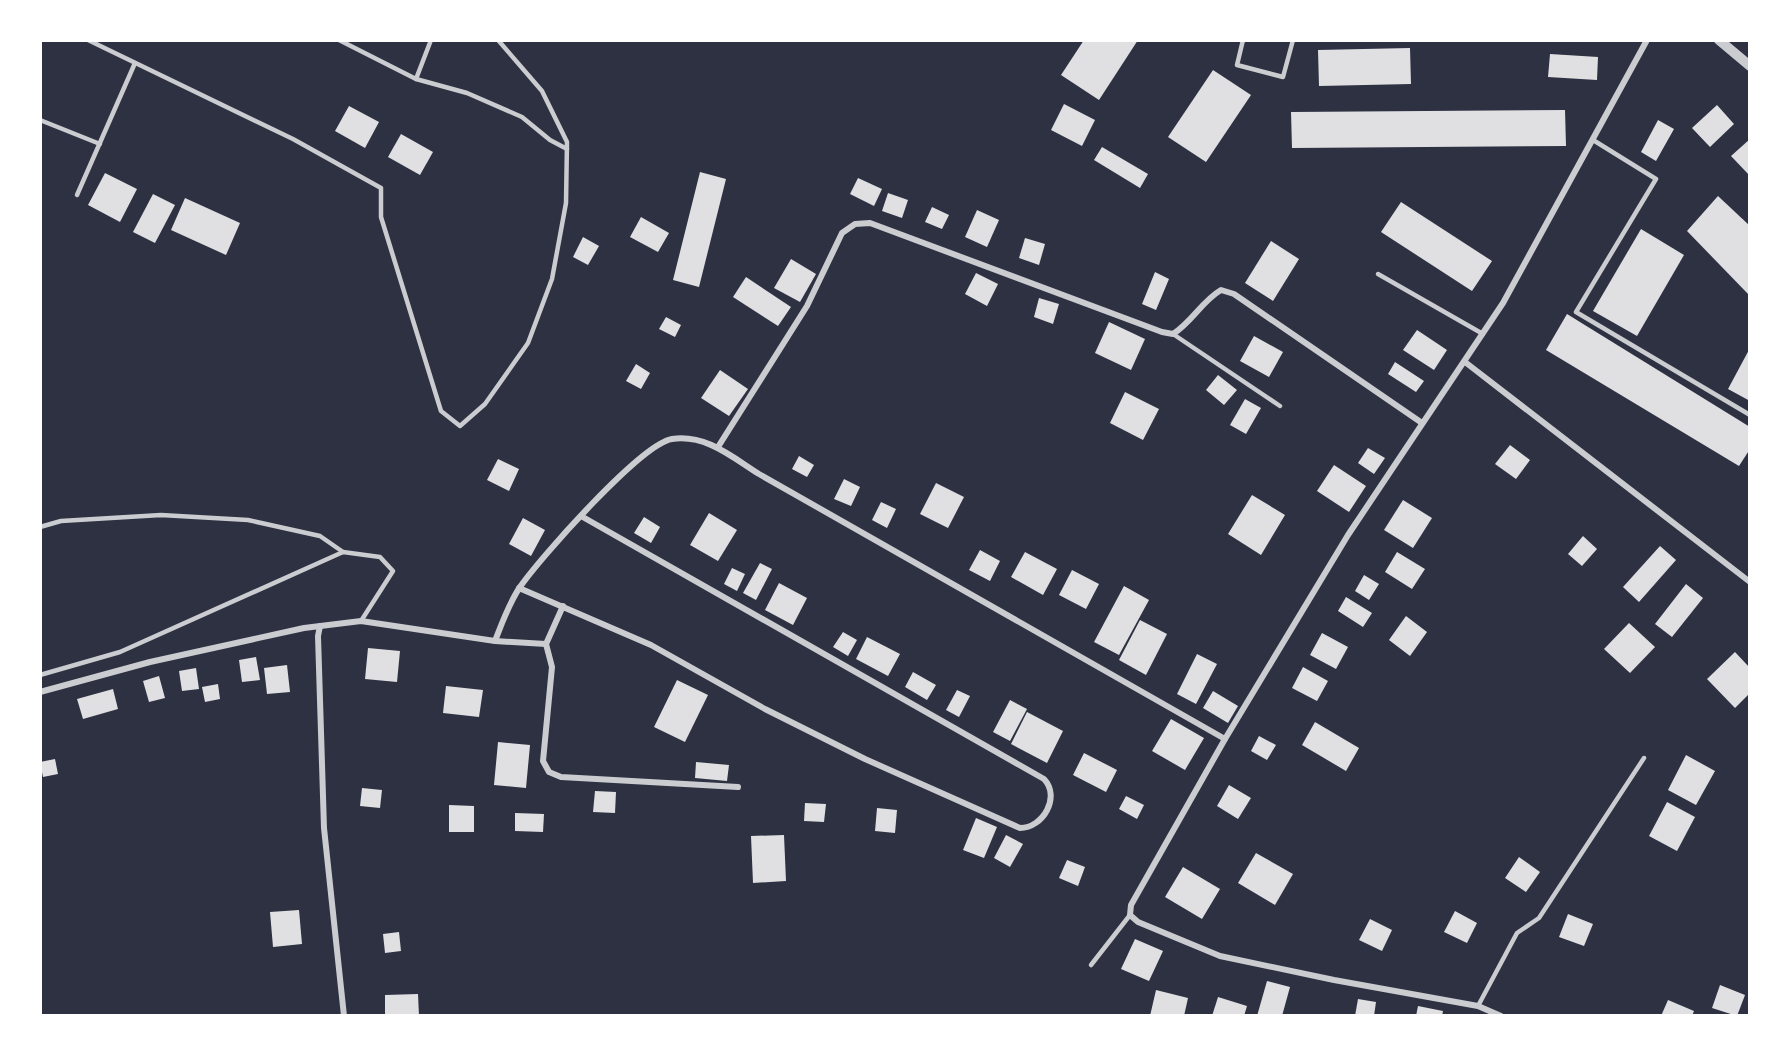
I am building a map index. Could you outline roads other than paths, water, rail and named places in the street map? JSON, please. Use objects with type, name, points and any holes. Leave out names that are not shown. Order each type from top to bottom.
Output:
[{"type":"street","points":[[1501,1016],[1478,1006],[1220,956],[1138,922],[1130,915],[1131,905],[1225,739],[1348,535],[1483,334],[1647,40]]},
{"type":"street","points":[[1719,40],[1749,66]]},
{"type":"street","points":[[718,447],[807,306],[843,233],[855,224],[870,223],[1162,332],[1173,334],[1182,328],[1211,296],[1221,290],[1234,294],[1422,423]]},
{"type":"street","points":[[1465,362],[1749,582]]},
{"type":"street","points":[[495,641],[519,588],[581,516],[647,452],[670,439],[697,439],[718,447],[759,474],[1225,739]]},
{"type":"street","points":[[519,588],[651,645],[765,709],[865,759],[1020,828],[1029,828],[1045,815],[1051,794],[1050,785],[1044,779],[581,516]]},
{"type":"street","points":[[563,606],[546,644],[552,667],[543,761],[549,772],[561,777],[738,787]]},
{"type":"street","points":[[40,692],[150,662],[320,626],[362,621],[495,641],[546,644]]},
{"type":"street","points":[[320,626],[318,636],[324,828],[344,1016]]},
{"type":"lane","points":[[88,40],[293,139],[381,188],[381,217],[441,411],[460,426],[485,404],[528,343],[552,279],[566,203],[567,142],[542,91],[498,40]]},
{"type":"lane","points":[[339,40],[416,79],[467,93],[522,117],[550,140],[567,149]]},
{"type":"lane","points":[[416,79],[431,40]]},
{"type":"lane","points":[[1243,40],[1237,65],[1283,77],[1293,40]]},
{"type":"lane","points":[[77,195],[135,63]]},
{"type":"lane","points":[[40,120],[100,144]]},
{"type":"lane","points":[[1593,140],[1656,179],[1576,312],[1749,415]]},
{"type":"lane","points":[[1377,274],[1483,334]]},
{"type":"lane","points":[[1173,334],[1280,406]]},
{"type":"lane","points":[[40,527],[61,521],[161,515],[248,520],[320,536],[343,552],[380,557],[393,571],[362,621]]},
{"type":"lane","points":[[40,675],[120,652],[343,552]]},
{"type":"lane","points":[[1478,1006],[1517,933],[1539,918],[1644,758]]},
{"type":"lane","points":[[1091,965],[1130,915]]}]
